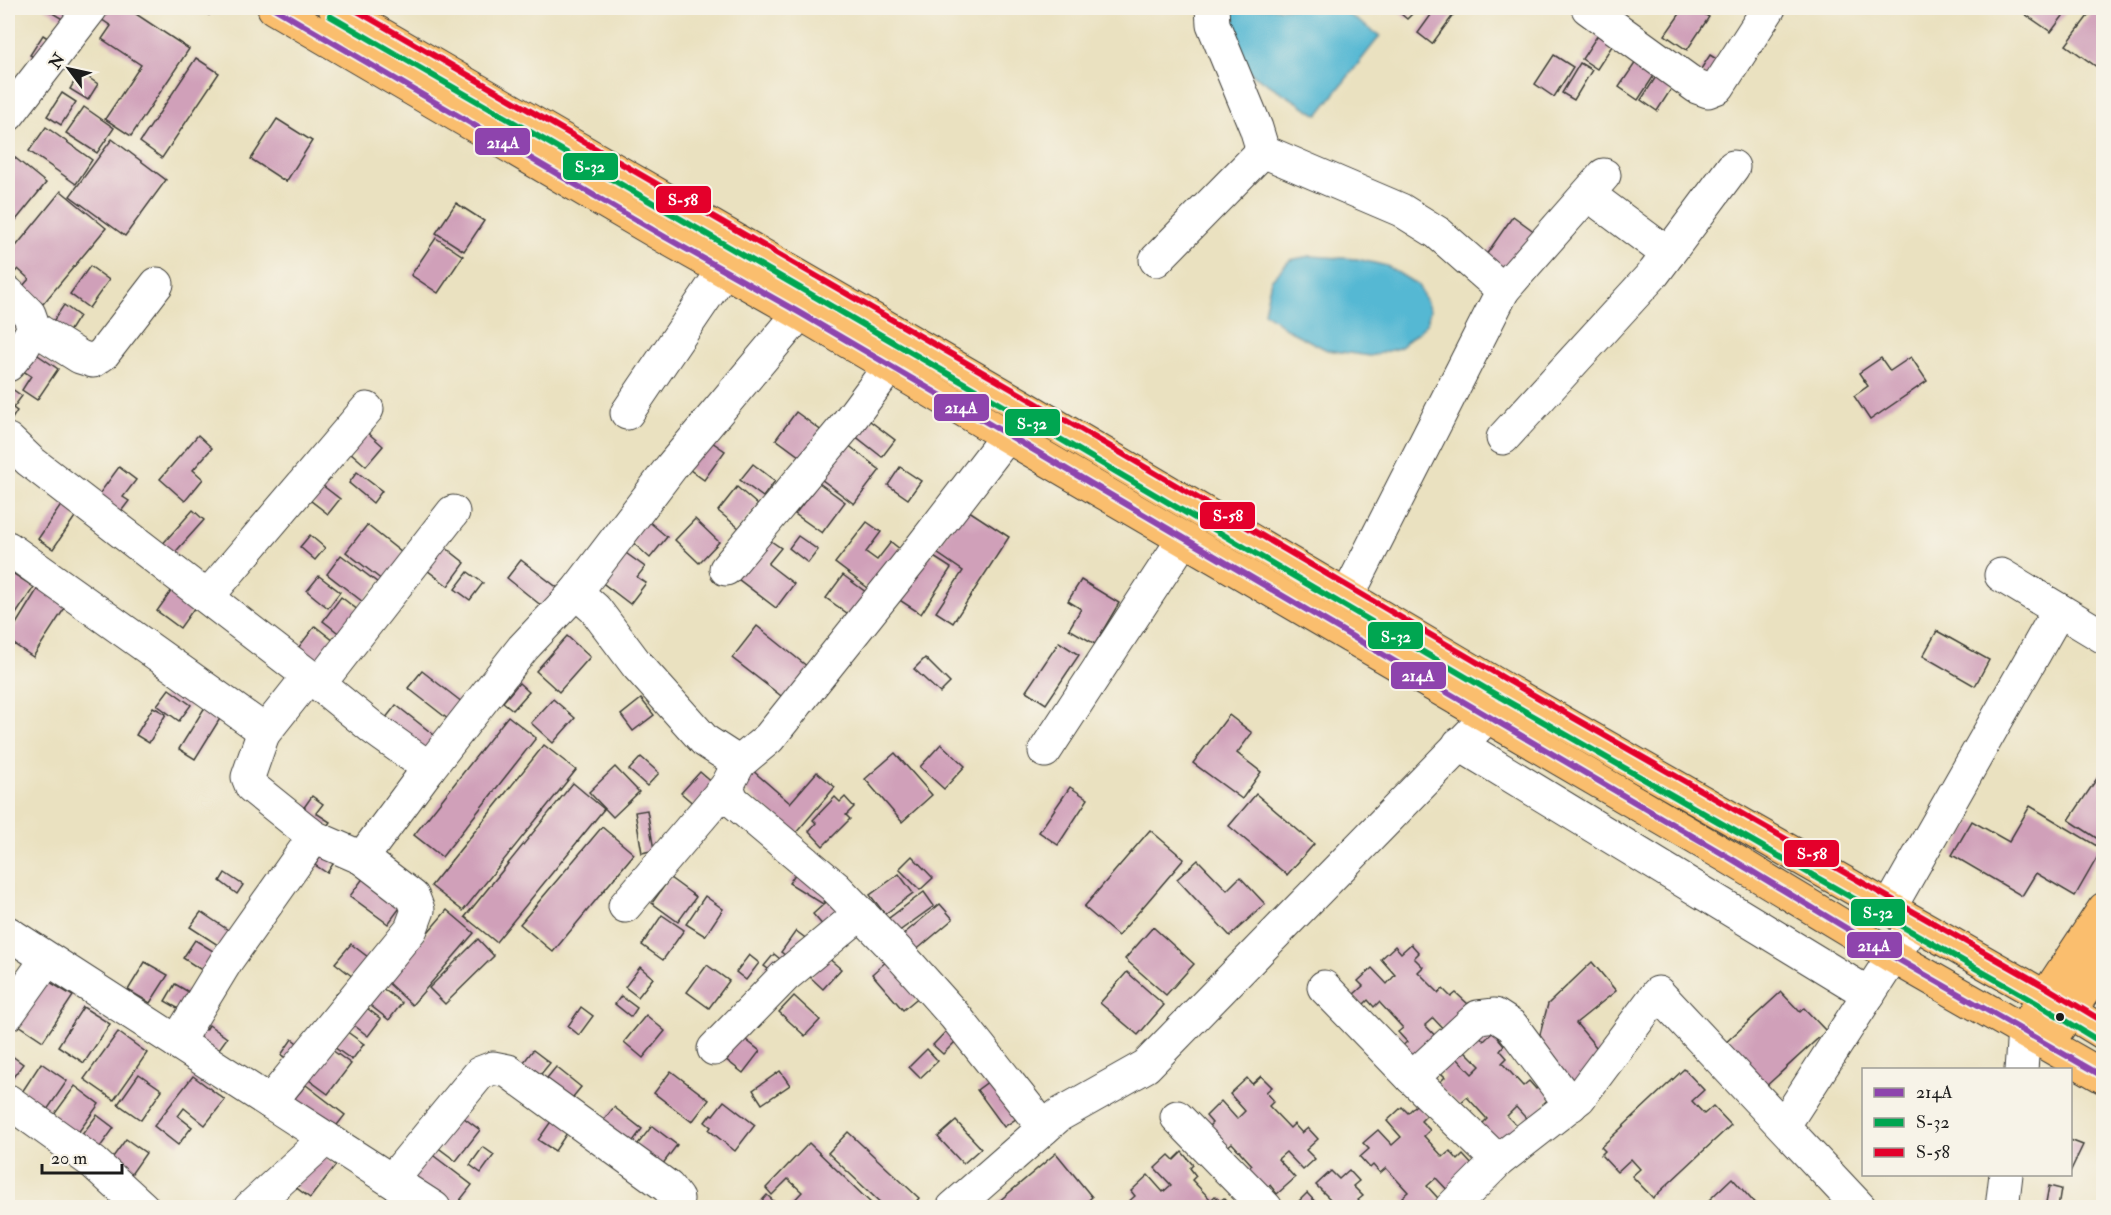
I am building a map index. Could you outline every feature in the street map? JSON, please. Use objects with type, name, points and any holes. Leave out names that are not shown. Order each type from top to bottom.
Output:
[{"type":"main road","points":[[274,8],[800,313],[1183,540],[1730,858],[1894,957],[2103,1077]]},
{"type":"main road","points":[[335,8],[1515,695],[2103,1033]]},
{"type":"main road","points":[[2036,1037],[2057,1005],[2103,909]]},
{"type":"main road","points":[[2057,1005],[2103,961]]},
{"type":"street","points":[[8,115],[91,8]]},
{"type":"street","points":[[1212,8],[1213,24],[1256,128],[1263,151],[1401,210],[1438,232],[1503,290]]},
{"type":"street","points":[[1588,8],[1697,87],[1707,91],[1718,87],[1769,8]]},
{"type":"street","points":[[1156,260],[1263,151]]},
{"type":"street","points":[[1503,438],[1654,273],[1733,167]]},
{"type":"street","points":[[1347,597],[1503,290],[1596,185],[1668,254]]},
{"type":"street","points":[[627,413],[724,270]]},
{"type":"street","points":[[8,293],[29,314],[34,328],[80,357],[93,361],[103,354],[157,284]]},
{"type":"street","points":[[362,858],[429,768],[524,648],[576,592],[672,466],[800,313]]},
{"type":"street","points":[[8,365],[23,347],[34,328]]},
{"type":"street","points":[[726,569],[843,429],[890,366]]},
{"type":"street","points":[[207,597],[368,409]]},
{"type":"street","points":[[625,906],[733,775],[769,738],[1007,436]]},
{"type":"street","points":[[8,440],[30,461],[373,728],[429,768]]},
{"type":"street","points":[[270,1102],[411,929],[418,910],[413,897],[362,858],[314,837],[252,787],[248,777],[263,734],[314,680],[453,512]]},
{"type":"street","points":[[1045,750],[1183,540]]},
{"type":"street","points":[[8,548],[255,724],[263,734]]},
{"type":"street","points":[[2001,575],[2103,637]]},
{"type":"street","points":[[576,592],[595,609],[637,665],[733,775],[732,800],[835,887],[861,914],[955,1016],[1044,1128]]},
{"type":"street","points":[[1784,1125],[1894,957],[1902,916],[2059,610]]},
{"type":"street","points":[[953,1208],[1059,1115],[1146,1066],[1487,717]]},
{"type":"street","points":[[1459,744],[1869,994]]},
{"type":"street","points":[[177,1042],[227,960],[314,837]]},
{"type":"street","points":[[714,1049],[785,976],[861,914]]},
{"type":"street","points":[[8,933],[434,1208]]},
{"type":"street","points":[[8,1014],[47,959]]},
{"type":"street","points":[[1324,987],[1412,1078],[1498,1161]]},
{"type":"street","points":[[1451,1208],[1498,1161],[1579,1098],[1659,993],[1860,1208]]},
{"type":"street","points":[[1412,1078],[1479,1017],[1495,1015],[1512,1026],[1571,1105]]},
{"type":"street","points":[[2021,1068],[2036,1037]]},
{"type":"street","points":[[392,1180],[480,1073],[493,1068],[508,1071],[668,1187],[677,1199],[675,1208]]},
{"type":"street","points":[[8,1101],[93,1162],[142,1208]]},
{"type":"street","points":[[1177,1117],[1266,1208]]},
{"type":"street","points":[[250,1208],[326,1138]]},
{"type":"street","points":[[2002,1208],[2006,1176]]},
{"type":"water","points":[[1220,8],[1339,8],[1380,36],[1318,115],[1244,69]]},
{"type":"water","points":[[1310,256],[1357,259],[1387,266],[1418,285],[1430,310],[1427,324],[1399,348],[1370,356],[1327,350],[1290,331],[1264,312],[1271,280],[1290,260]]},
{"type":"building","points":[[44,8],[79,8],[69,23]]},
{"type":"building","points":[[109,8],[127,8],[189,49],[131,136],[105,119],[141,65],[102,39],[111,26],[101,19]]},
{"type":"building","points":[[198,8],[214,8],[209,15]]},
{"type":"building","points":[[1394,8],[1418,8],[1407,19]]},
{"type":"building","points":[[1436,8],[1445,8],[1454,14],[1432,44],[1418,33]]},
{"type":"building","points":[[1684,8],[1695,8],[1709,17],[1687,50],[1665,35]]},
{"type":"building","points":[[2016,8],[2069,8],[2051,32]]},
{"type":"building","points":[[2094,8],[2104,8],[2104,72],[2066,45]]},
{"type":"building","points":[[1599,33],[1614,43],[1597,69],[1582,59]]},
{"type":"building","points":[[43,35],[57,44],[44,64],[30,55]]},
{"type":"building","points":[[1554,55],[1573,67],[1554,97],[1535,84]]},
{"type":"building","points":[[1710,55],[1726,65],[1715,82],[1699,72]]},
{"type":"building","points":[[196,58],[219,73],[162,158],[140,142]]},
{"type":"building","points":[[1638,59],[1657,71],[1638,100],[1619,87]]},
{"type":"building","points":[[1580,63],[1592,70],[1574,100],[1562,93]]},
{"type":"building","points":[[80,72],[98,84],[88,100],[70,89]]},
{"type":"building","points":[[1659,72],[1675,83],[1657,111],[1641,100]]},
{"type":"building","points":[[62,93],[76,102],[61,125],[47,116]]},
{"type":"building","points":[[84,107],[114,128],[97,153],[66,133]]},
{"type":"building","points":[[277,119],[312,141],[286,182],[251,159]]},
{"type":"building","points":[[46,127],[92,160],[76,184],[29,151]]},
{"type":"building","points":[[112,139],[166,180],[125,236],[70,196]]},
{"type":"building","points":[[8,152],[46,183],[8,230]]},
{"type":"building","points":[[61,191],[106,228],[43,304],[22,287],[29,279],[18,269],[14,273],[8,268],[8,256]]},
{"type":"building","points":[[456,203],[484,221],[464,251],[436,233]]},
{"type":"building","points":[[1513,216],[1539,235],[1506,273],[1486,255]]},
{"type":"building","points":[[436,238],[463,256],[438,293],[411,275]]},
{"type":"building","points":[[90,266],[109,280],[89,308],[70,294]]},
{"type":"building","points":[[64,305],[79,316],[65,338],[49,327]]},
{"type":"building","points":[[8,315],[18,324],[8,337]]},
{"type":"building","points":[[32,351],[58,369],[37,400],[22,390],[31,376],[20,369]]},
{"type":"building","points":[[1911,357],[1927,381],[1870,420],[1854,396],[1868,386],[1859,373],[1881,358],[1890,371]]},
{"type":"building","points":[[12,389],[22,396],[13,408],[17,411],[8,425],[8,395]]},
{"type":"building","points":[[796,412],[823,432],[803,459],[776,439]]},
{"type":"building","points":[[866,418],[895,440],[882,457],[854,435]]},
{"type":"building","points":[[367,432],[383,446],[366,466],[350,452]]},
{"type":"building","points":[[198,435],[212,448],[193,470],[203,479],[185,501],[160,479]]},
{"type":"building","points":[[706,438],[725,451],[704,480],[686,467]]},
{"type":"building","points":[[847,444],[880,470],[854,504],[821,479]]},
{"type":"building","points":[[753,464],[775,481],[763,497],[740,480]]},
{"type":"building","points":[[119,467],[136,480],[123,497],[129,501],[116,518],[94,501]]},
{"type":"building","points":[[900,467],[921,481],[908,499],[888,485]]},
{"type":"building","points":[[357,472],[382,491],[373,503],[349,483]]},
{"type":"building","points":[[318,482],[340,499],[328,514],[306,497]]},
{"type":"building","points":[[819,483],[845,502],[822,533],[795,514]]},
{"type":"building","points":[[737,487],[758,505],[739,528],[718,511]]},
{"type":"building","points":[[64,501],[79,511],[53,549],[38,539]]},
{"type":"building","points":[[963,507],[1009,537],[953,623],[936,612],[963,571],[934,551]]},
{"type":"building","points":[[193,510],[204,520],[170,558],[159,548]]},
{"type":"building","points":[[646,519],[667,537],[650,558],[629,539]]},
{"type":"building","points":[[695,519],[719,542],[699,563],[675,540]]},
{"type":"building","points":[[867,522],[881,532],[866,552],[877,560],[891,542],[906,554],[876,594],[835,563]]},
{"type":"building","points":[[367,525],[407,557],[387,584],[346,552]]},
{"type":"building","points":[[310,535],[325,548],[315,560],[300,547]]},
{"type":"building","points":[[798,536],[818,550],[808,563],[789,548]]},
{"type":"building","points":[[765,537],[781,548],[768,564],[794,584],[776,608],[734,576]]},
{"type":"building","points":[[441,544],[465,563],[448,586],[423,567]]},
{"type":"building","points":[[623,551],[645,567],[637,577],[646,583],[630,604],[600,581]]},
{"type":"building","points":[[929,554],[951,568],[921,614],[898,599]]},
{"type":"building","points":[[341,555],[378,583],[363,602],[327,574]]},
{"type":"building","points":[[521,560],[563,592],[548,611],[507,578]]},
{"type":"building","points":[[8,570],[34,587],[8,626]]},
{"type":"building","points":[[468,572],[483,583],[470,600],[455,589]]},
{"type":"building","points":[[843,575],[871,596],[854,618],[826,598]]},
{"type":"building","points":[[319,576],[340,592],[328,608],[307,591]]},
{"type":"building","points":[[1081,580],[1119,603],[1095,644],[1069,629],[1081,609],[1068,601]]},
{"type":"building","points":[[177,583],[200,600],[180,628],[157,611]]},
{"type":"building","points":[[40,585],[68,603],[33,657],[8,640],[8,637]]},
{"type":"building","points":[[341,597],[359,611],[341,635],[323,621]]},
{"type":"building","points":[[315,626],[335,642],[315,668],[295,652]]},
{"type":"building","points":[[757,626],[813,671],[789,702],[732,658]]},
{"type":"building","points":[[1937,631],[1989,660],[1975,686],[1923,656]]},
{"type":"building","points":[[567,636],[590,657],[559,692],[536,671]]},
{"type":"building","points":[[1059,642],[1079,655],[1046,704],[1026,691]]},
{"type":"building","points":[[925,658],[950,683],[940,693],[914,669]]},
{"type":"building","points":[[422,671],[467,706],[453,723],[408,688]]},
{"type":"building","points":[[519,683],[529,692],[513,710],[503,702]]},
{"type":"building","points":[[169,689],[191,705],[179,721],[157,705]]},
{"type":"building","points":[[553,699],[575,718],[553,743],[531,723]]},
{"type":"building","points":[[641,699],[654,715],[633,731],[621,715]]},
{"type":"building","points":[[396,705],[439,739],[425,757],[381,724]]},
{"type":"building","points":[[153,707],[166,714],[149,743],[136,735]]},
{"type":"building","points":[[205,707],[221,717],[195,759],[179,749]]},
{"type":"building","points":[[1229,715],[1252,733],[1237,753],[1261,772],[1242,799],[1193,763]]},
{"type":"building","points":[[508,716],[536,738],[442,857],[414,835]]},
{"type":"building","points":[[941,744],[965,766],[944,789],[920,767]]},
{"type":"building","points":[[544,745],[576,770],[463,911],[431,886]]},
{"type":"building","points":[[895,753],[932,795],[902,822],[865,779]]},
{"type":"building","points":[[641,757],[659,773],[647,786],[629,770]]},
{"type":"building","points":[[615,767],[639,792],[613,817],[589,792]]},
{"type":"building","points":[[2104,768],[2104,843],[2069,820]]},
{"type":"building","points":[[752,770],[790,803],[817,772],[835,787],[795,834],[739,785]]},
{"type":"building","points":[[700,772],[715,785],[696,806],[681,793]]},
{"type":"building","points":[[573,783],[604,809],[496,942],[465,917]]},
{"type":"building","points":[[1070,787],[1088,799],[1058,845],[1039,832]]},
{"type":"building","points":[[1256,794],[1314,844],[1287,875],[1229,826]]},
{"type":"building","points":[[312,796],[323,804],[316,813],[330,822],[322,833],[298,816]]},
{"type":"building","points":[[835,797],[840,802],[845,797],[854,807],[846,815],[850,819],[823,846],[809,831],[816,823],[813,820]]},
{"type":"building","points":[[2030,806],[2102,849],[2075,896],[2036,873],[2022,896],[1952,855],[1972,821],[2009,842]]},
{"type":"building","points":[[647,810],[654,850],[642,853],[635,812]]},
{"type":"building","points":[[602,827],[634,854],[553,952],[520,924]]},
{"type":"building","points":[[1150,830],[1184,859],[1118,936],[1084,907]]},
{"type":"building","points":[[325,850],[337,858],[327,873],[315,865]]},
{"type":"building","points":[[912,856],[933,878],[920,890],[899,869]]},
{"type":"building","points":[[1198,860],[1227,890],[1240,877],[1265,904],[1230,936],[1177,879]]},
{"type":"building","points":[[800,867],[833,888],[823,904],[789,883]]},
{"type":"building","points":[[225,873],[243,885],[237,894],[220,881]]},
{"type":"building","points":[[899,874],[913,893],[885,914],[870,895]]},
{"type":"building","points":[[364,877],[402,905],[388,924],[350,896]]},
{"type":"building","points":[[670,878],[696,897],[678,922],[652,903]]},
{"type":"building","points":[[924,892],[934,906],[891,937],[881,924]]},
{"type":"building","points":[[705,896],[723,909],[705,936],[686,924]]},
{"type":"building","points":[[833,896],[852,917],[831,935],[813,914]]},
{"type":"building","points":[[940,904],[953,919],[907,958],[894,942]]},
{"type":"building","points":[[447,910],[474,933],[412,1005],[386,981]]},
{"type":"building","points":[[201,912],[234,934],[224,949],[190,927]]},
{"type":"building","points":[[662,915],[684,930],[663,960],[642,945]]},
{"type":"building","points":[[1153,927],[1194,964],[1166,995],[1125,959]]},
{"type":"building","points":[[796,931],[812,943],[797,964],[781,952]]},
{"type":"building","points":[[478,939],[494,956],[445,1004],[429,988]]},
{"type":"building","points":[[195,940],[218,954],[206,973],[183,958]]},
{"type":"building","points":[[351,944],[377,964],[362,984],[335,963]]},
{"type":"building","points":[[1411,944],[1419,953],[1414,958],[1423,967],[1418,972],[1439,993],[1443,989],[1451,997],[1456,993],[1468,1004],[1458,1014],[1450,1036],[1433,1018],[1425,1025],[1442,1043],[1412,1057],[1402,1046],[1407,1042],[1398,1032],[1403,1028],[1379,1002],[1374,1007],[1368,1000],[1363,1005],[1353,995],[1363,986],[1358,981],[1372,968],[1387,984],[1395,975],[1381,959],[1395,946],[1401,953]]},
{"type":"building","points":[[896,953],[927,990],[903,1010],[872,974]]},
{"type":"building","points":[[774,954],[786,964],[778,976],[764,966]]},
{"type":"building","points":[[749,955],[759,963],[746,980],[736,972]]},
{"type":"building","points":[[827,957],[841,969],[823,989],[810,977]]},
{"type":"building","points":[[145,962],[168,975],[150,1003],[128,990]]},
{"type":"building","points":[[1592,962],[1616,991],[1576,1023],[1606,1059],[1572,1086],[1538,1042],[1548,1004]]},
{"type":"building","points":[[707,965],[729,981],[709,1008],[687,992]]},
{"type":"building","points":[[640,967],[653,978],[638,997],[625,987]]},
{"type":"building","points":[[1127,972],[1164,1005],[1138,1035],[1100,1003]]},
{"type":"building","points":[[45,979],[73,996],[43,1041],[16,1023]]},
{"type":"building","points":[[175,984],[199,998],[179,1009],[165,1001]]},
{"type":"building","points":[[378,985],[402,1003],[389,1020],[366,1002]]},
{"type":"building","points":[[1781,992],[1800,1012],[1804,1008],[1826,1031],[1763,1089],[1723,1045]]},
{"type":"building","points":[[621,996],[637,1008],[631,1017],[615,1004]]},
{"type":"building","points":[[794,996],[820,1020],[805,1036],[779,1012]]},
{"type":"building","points":[[364,1006],[381,1019],[368,1036],[351,1023]]},
{"type":"building","points":[[83,1007],[110,1024],[84,1063],[58,1046]]},
{"type":"building","points":[[581,1007],[593,1016],[579,1035],[568,1026]]},
{"type":"building","points":[[646,1015],[665,1031],[643,1058],[624,1042]]},
{"type":"building","points":[[209,1025],[227,1038],[214,1056],[194,1041]]},
{"type":"building","points":[[951,1026],[961,1036],[943,1054],[933,1045]]},
{"type":"building","points":[[346,1031],[364,1044],[352,1060],[334,1047]]},
{"type":"building","points":[[118,1032],[147,1053],[114,1100],[84,1079]]},
{"type":"building","points":[[1493,1032],[1504,1045],[1500,1050],[1507,1058],[1502,1063],[1523,1086],[1529,1081],[1536,1089],[1541,1085],[1552,1096],[1543,1104],[1550,1111],[1533,1126],[1516,1107],[1507,1116],[1525,1134],[1496,1148],[1480,1126],[1487,1119],[1467,1097],[1459,1104],[1437,1085],[1445,1077],[1439,1071],[1455,1056],[1472,1074],[1480,1066],[1463,1049],[1478,1034],[1484,1041]]},
{"type":"building","points":[[737,1033],[760,1051],[743,1073],[720,1055]]},
{"type":"building","points":[[292,1039],[305,1049],[295,1064],[281,1055]]},
{"type":"building","points":[[927,1049],[938,1061],[920,1078],[909,1067]]},
{"type":"building","points":[[332,1050],[351,1064],[328,1094],[309,1080]]},
{"type":"building","points":[[533,1050],[550,1063],[537,1079],[520,1067]]},
{"type":"building","points":[[8,1053],[23,1064],[8,1084]]},
{"type":"building","points":[[41,1063],[67,1081],[47,1110],[22,1092]]},
{"type":"building","points":[[556,1067],[581,1087],[568,1103],[543,1083]]},
{"type":"building","points":[[1684,1069],[1704,1090],[1692,1101],[1704,1114],[1713,1106],[1731,1125],[1653,1198],[1632,1176],[1640,1169],[1631,1159],[1617,1172],[1601,1155],[1605,1151],[1601,1147]]},
{"type":"building","points":[[671,1071],[709,1100],[692,1122],[654,1093]]},
{"type":"building","points":[[780,1071],[790,1085],[762,1104],[753,1090]]},
{"type":"building","points":[[139,1074],[162,1090],[141,1120],[118,1104]]},
{"type":"building","points":[[193,1076],[225,1100],[205,1125],[184,1108],[178,1116],[192,1127],[178,1145],[154,1126]]},
{"type":"building","points":[[996,1076],[1023,1114],[1004,1127],[977,1090]]},
{"type":"building","points":[[1261,1076],[1272,1087],[1266,1092],[1274,1101],[1269,1106],[1290,1128],[1294,1124],[1302,1133],[1308,1128],[1318,1139],[1306,1150],[1315,1159],[1303,1170],[1286,1152],[1278,1159],[1295,1178],[1277,1194],[1270,1185],[1262,1192],[1247,1169],[1252,1165],[1232,1143],[1227,1147],[1206,1129],[1212,1123],[1206,1116],[1221,1101],[1237,1119],[1245,1111],[1230,1094],[1247,1078],[1252,1084]]},
{"type":"building","points":[[306,1085],[345,1115],[330,1134],[290,1104]]},
{"type":"building","points":[[75,1086],[99,1104],[72,1141],[48,1123]]},
{"type":"building","points":[[724,1101],[755,1125],[735,1151],[709,1130],[711,1127],[705,1122]]},
{"type":"building","points":[[1417,1104],[1427,1115],[1421,1121],[1430,1130],[1424,1136],[1443,1157],[1450,1151],[1458,1160],[1463,1155],[1475,1168],[1455,1198],[1436,1178],[1427,1186],[1447,1208],[1408,1208],[1410,1206],[1402,1197],[1408,1192],[1386,1168],[1380,1173],[1373,1165],[1370,1168],[1360,1157],[1369,1149],[1363,1143],[1378,1130],[1392,1145],[1401,1137],[1387,1121],[1402,1107],[1408,1113]]},
{"type":"building","points":[[614,1107],[642,1129],[628,1148],[599,1126]]},
{"type":"building","points":[[559,1110],[575,1121],[555,1151],[538,1140]]},
{"type":"building","points":[[97,1115],[114,1128],[92,1158],[74,1145]]},
{"type":"building","points":[[460,1115],[480,1130],[456,1161],[436,1146]]},
{"type":"building","points":[[956,1121],[981,1148],[963,1164],[938,1137]]},
{"type":"building","points":[[652,1126],[677,1145],[656,1173],[630,1154]]},
{"type":"building","points":[[848,1132],[919,1198],[911,1208],[886,1208],[828,1153]]},
{"type":"building","points":[[126,1139],[146,1153],[125,1183],[105,1168]]},
{"type":"building","points":[[2072,1141],[2083,1145],[2072,1168]]},
{"type":"building","points":[[809,1143],[876,1208],[787,1208],[802,1192],[788,1179],[772,1195],[766,1188]]},
{"type":"building","points":[[483,1147],[494,1155],[481,1173],[470,1165]]},
{"type":"building","points":[[320,1152],[336,1165],[310,1198],[294,1186]]},
{"type":"building","points":[[1182,1152],[1193,1165],[1190,1168],[1196,1176],[1192,1180],[1211,1200],[1215,1196],[1220,1201],[1224,1198],[1233,1208],[1131,1208],[1127,1203],[1135,1196],[1131,1191],[1148,1175],[1163,1192],[1171,1185],[1155,1168],[1169,1155],[1174,1160]]},
{"type":"building","points":[[430,1153],[472,1185],[454,1208],[438,1208],[407,1183]]},
{"type":"building","points":[[1056,1153],[1092,1197],[1080,1208],[991,1208]]},
{"type":"building","points":[[1349,1170],[1359,1181],[1353,1186],[1363,1196],[1358,1200],[1365,1208],[1325,1208],[1332,1201],[1316,1185],[1331,1171],[1339,1179]]},
{"type":"building","points":[[1732,1178],[1759,1208],[1716,1208],[1709,1200]]},
{"type":"building","points":[[2049,1186],[2061,1189],[2058,1208],[2045,1208]]},
{"type":"building","points":[[1307,1193],[1321,1208],[1292,1208]]},
{"type":"building","points":[[767,1195],[781,1208],[755,1208]]},
{"type":"transit line","name":"214A","points":[[274,8],[665,237],[800,313],[1730,858],[1894,957],[2104,1077]]},
{"type":"transit line","name":"S-58","points":[[352,8],[1036,403],[1509,681],[2104,1022]]},
{"type":"transit line","name":"S-32","points":[[330,16],[1026,419],[1500,697],[2040,1005],[2099,1041]]}]
